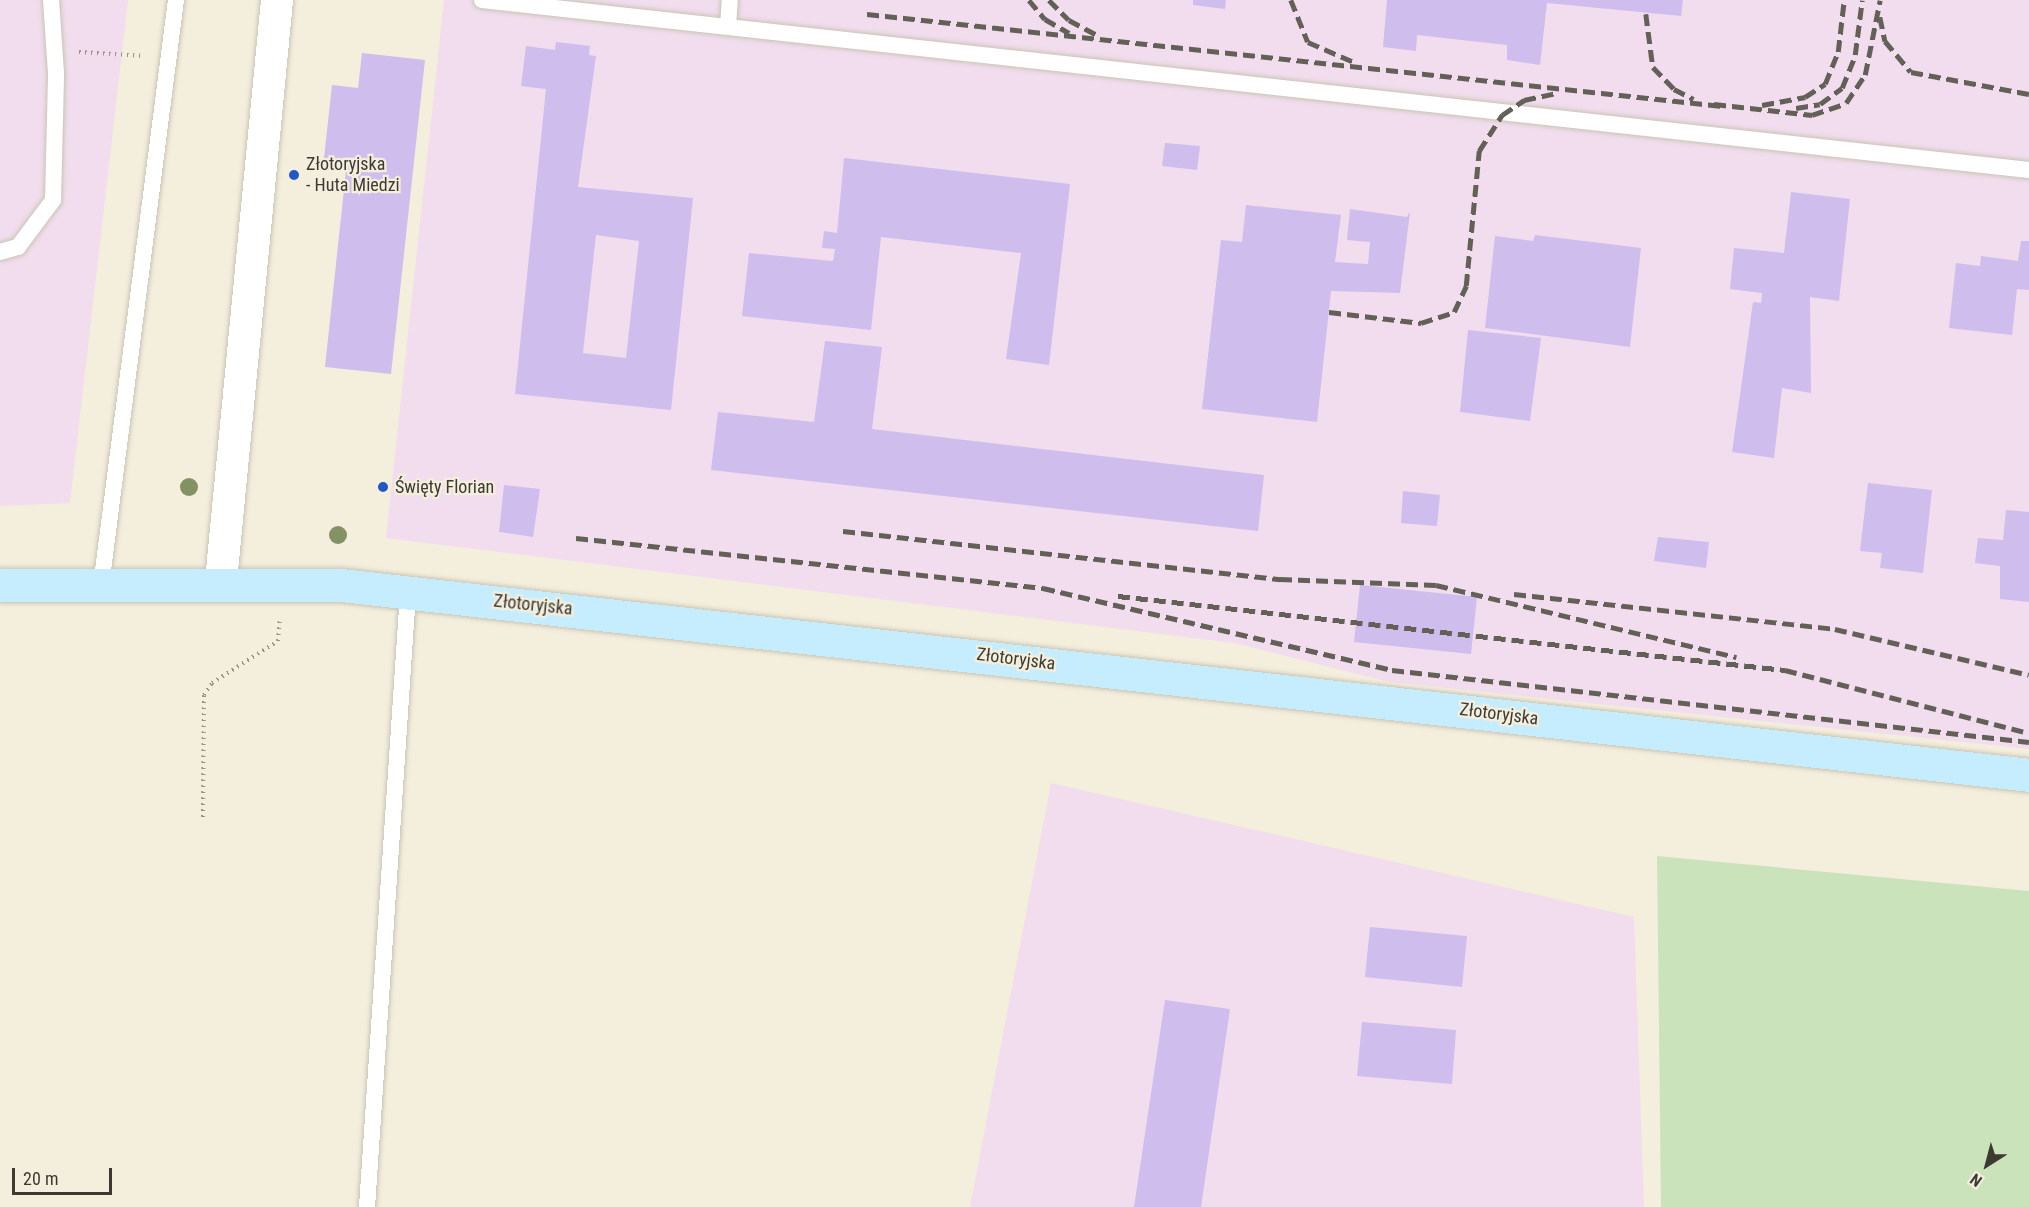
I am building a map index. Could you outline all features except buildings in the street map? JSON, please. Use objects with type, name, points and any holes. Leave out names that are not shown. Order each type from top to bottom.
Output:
[{"type":"main road","name":"Złotoryjska","points":[[0,585],[101,586],[221,581],[408,593],[2029,775]]},
{"type":"street","points":[[221,581],[277,0]]},
{"type":"lane","points":[[0,252],[18,246],[53,200],[56,73],[51,0]]},
{"type":"lane","points":[[101,586],[176,0]]},
{"type":"lane","points":[[482,0],[2029,170]]},
{"type":"lane","points":[[728,26],[730,0]]},
{"type":"lane","points":[[367,1207],[408,593]]},
{"type":"path","points":[[73,52],[149,56]]},
{"type":"path","points":[[202,817],[204,695],[212,683],[278,640],[280,617]]},
{"type":"shaded area","points":[[0,0],[128,0],[70,503],[0,506]]},
{"type":"shaded area","points":[[444,0],[2029,0],[2029,749],[1389,682],[1234,643],[386,538]]},
{"type":"shaded area","points":[[1051,783],[1634,917],[1644,1207],[970,1207]]},
{"type":"green space","points":[[1657,856],[2029,891],[2029,1207],[1661,1207]]},
{"type":"railway","points":[[1029,0],[1045,19],[1069,33]]},
{"type":"railway","points":[[1049,0],[1069,20],[1099,36]]},
{"type":"railway","points":[[1291,0],[1308,42],[1356,63]]},
{"type":"railway","points":[[1762,105],[1805,97],[1825,84],[1838,52],[1844,0]]},
{"type":"railway","points":[[1796,108],[1820,104],[1842,88],[1855,55],[1862,0]]},
{"type":"railway","points":[[1714,104],[1812,115],[1846,103],[1865,75],[1880,0]]},
{"type":"railway","points":[[867,14],[1722,106]]},
{"type":"railway","points":[[1646,14],[1653,67],[1674,89],[1694,99]]},
{"type":"railway","points":[[1880,17],[1885,41],[1911,72],[2029,94]]},
{"type":"railway","points":[[1329,312],[1421,323],[1454,312],[1466,286],[1479,151],[1502,115],[1524,100],[1557,93]]},
{"type":"railway","points":[[843,531],[1280,579],[1436,585],[1737,657]]},
{"type":"railway","points":[[576,538],[1043,588],[1392,670],[2029,742]]},
{"type":"railway","points":[[1514,594],[1835,629],[2029,675]]},
{"type":"railway","points":[[1118,596],[1785,670],[2029,733]]},
{"type":"place","name":"Złotoryjska - Huta Miedzi","points":[[294,175]]},
{"type":"place","name":"Święty Florian","points":[[383,487]]}]
